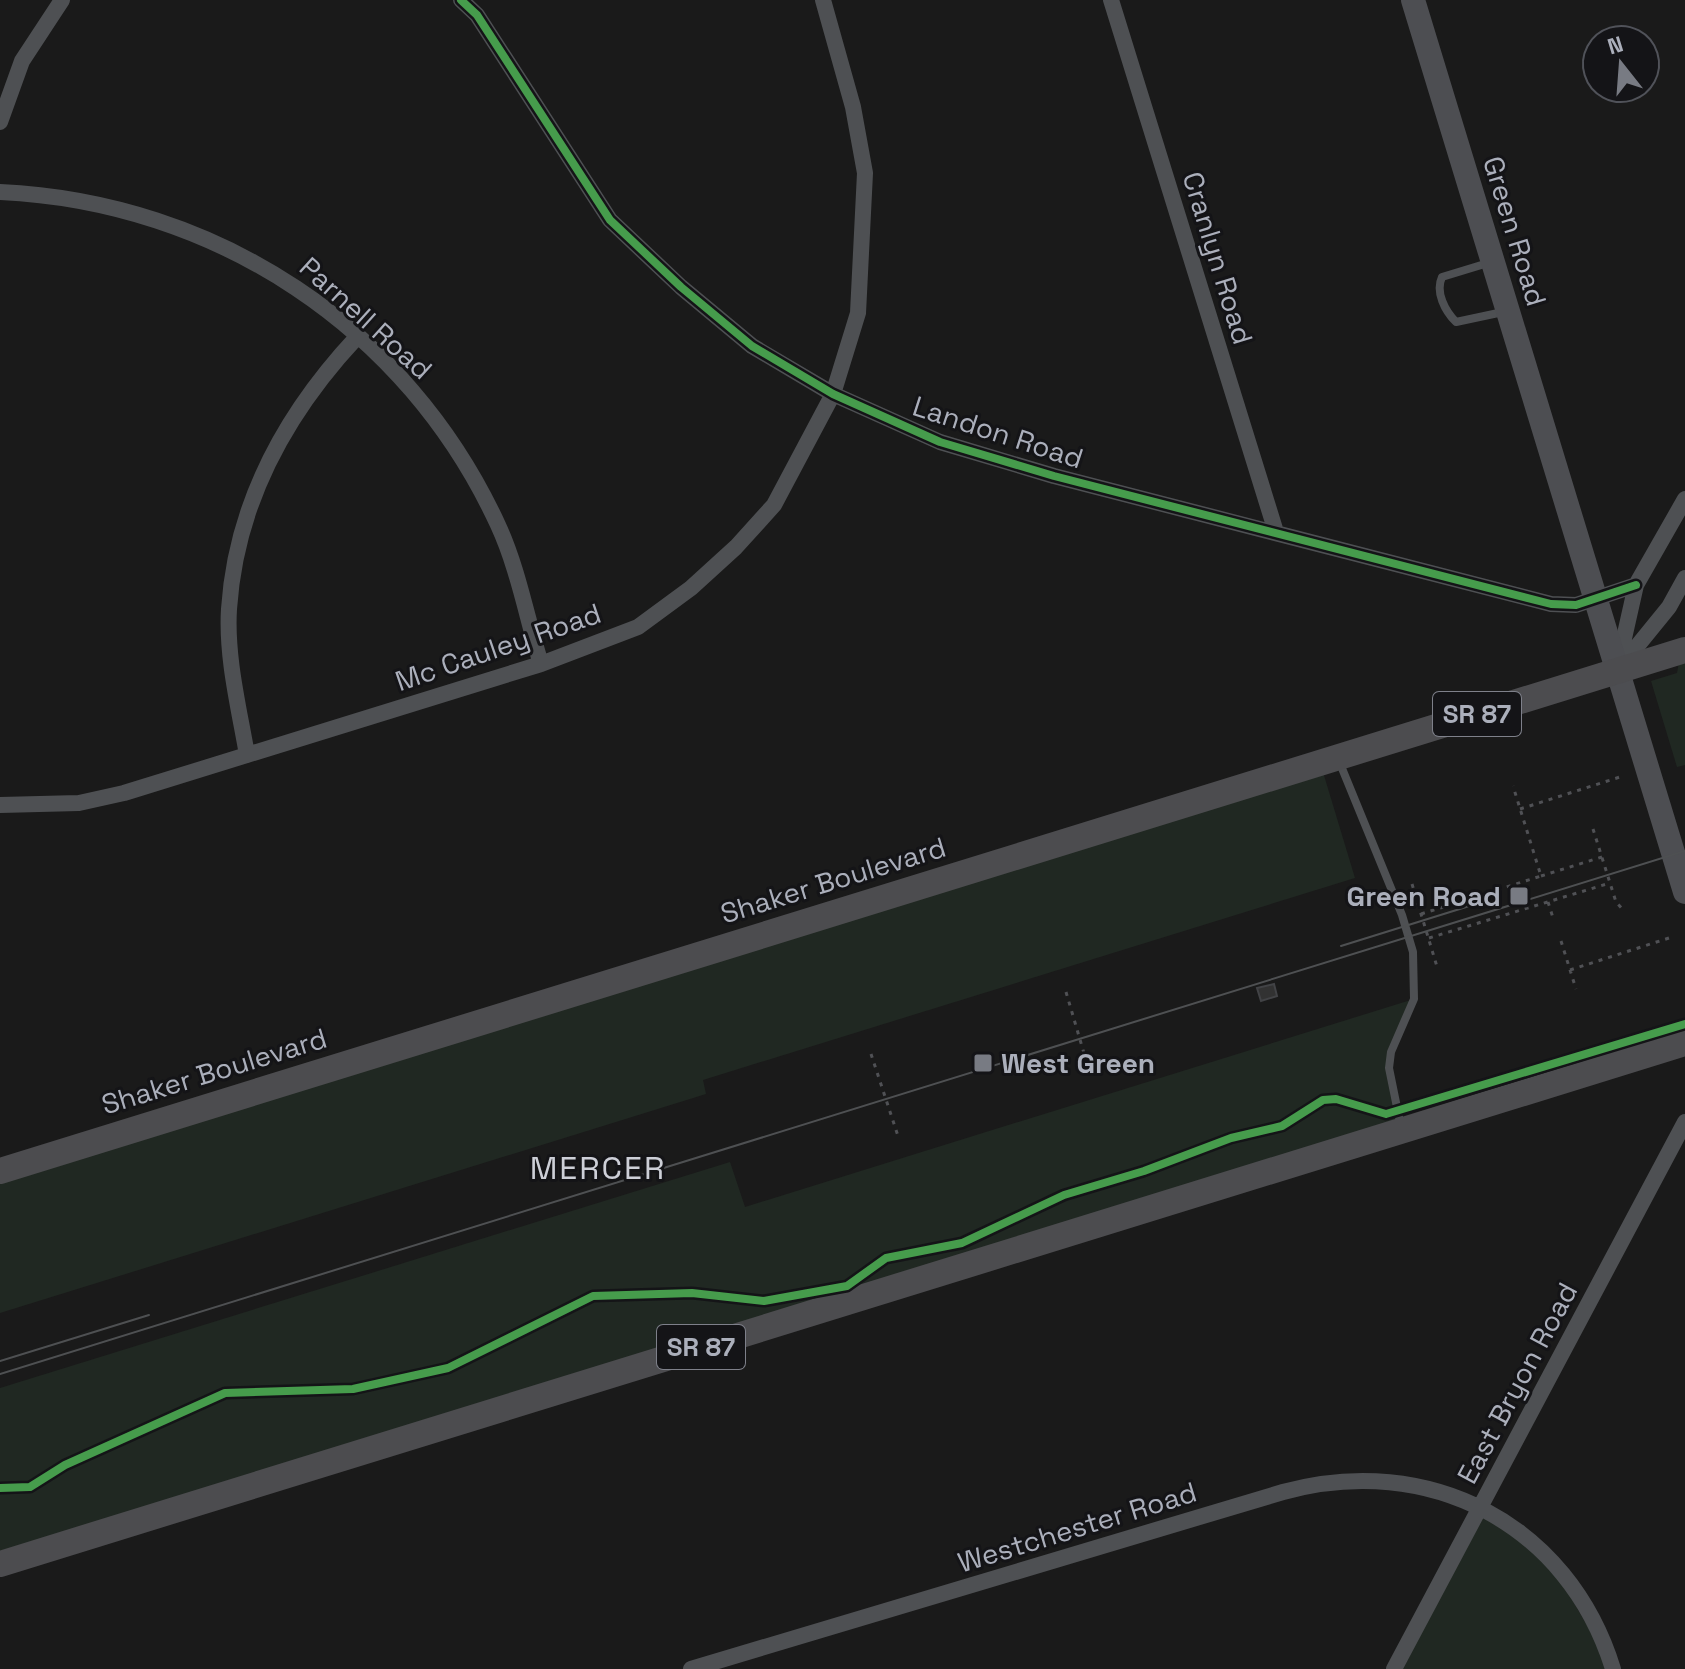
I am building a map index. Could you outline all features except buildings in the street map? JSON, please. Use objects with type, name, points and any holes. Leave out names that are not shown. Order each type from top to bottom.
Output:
[{"type":"main road","name":"Green Road","points":[[1413,0],[1685,892]]},
{"type":"main road","name":"Shaker Boulevard","points":[[0,1171],[1685,650]]},
{"type":"main road","name":"SR 87","points":[[0,1564],[1685,1043]]},
{"type":"street","points":[[0,122],[22,61],[62,0]]},
{"type":"street","name":"Landon Road","points":[[461,0],[477,15],[610,220],[681,287],[752,346],[833,394],[953,446],[1054,476],[1563,606],[1595,600],[1636,585]]},
{"type":"street","name":"Mc Cauley Road","points":[[0,805],[79,803],[247,755],[541,664],[638,627],[691,588],[736,547],[774,505],[833,394],[858,313],[865,173],[853,107],[823,0]]},
{"type":"street","name":"Cranlyn Road","points":[[1111,0],[1276,532]]},
{"type":"street","name":"Parnell Road","points":[[0,192],[99,204],[190,229],[272,269],[357,337],[394,370],[462,458],[499,527],[541,664]]},
{"type":"street","points":[[247,755],[234,681],[229,611],[237,553],[256,490],[283,431],[319,377],[357,337]]},
{"type":"street","points":[[1617,671],[1636,585],[1685,499]]},
{"type":"street","points":[[1617,671],[1669,607],[1685,578]]},
{"type":"street","name":"East Bryon Road","points":[[1394,1669],[1685,1122]]},
{"type":"street","name":"Westchester Road","points":[[691,1669],[1302,1487],[1354,1481],[1410,1484],[1480,1507],[1518,1529],[1567,1580],[1591,1614],[1613,1669]]},
{"type":"lane","points":[[1493,261],[1442,277],[1440,292],[1448,314],[1456,322],[1508,310]]},
{"type":"lane","points":[[1337,757],[1402,915],[1413,952],[1414,999],[1391,1052],[1389,1068],[1402,1130]]},
{"type":"path","points":[[1520,809],[1623,776]]},
{"type":"path","points":[[1513,786],[1541,876]]},
{"type":"path","points":[[1593,829],[1610,883],[1624,911]]},
{"type":"path","points":[[1421,914],[1602,857]]},
{"type":"path","points":[[1429,938],[1610,883]]},
{"type":"path","points":[[1412,884],[1438,970]]},
{"type":"path","points":[[1548,901],[1554,921]]},
{"type":"path","points":[[1570,970],[1672,937]]},
{"type":"path","points":[[1561,941],[1576,989]]},
{"type":"path","points":[[1066,992],[1091,1077]]},
{"type":"path","points":[[871,1054],[898,1136]]},
{"type":"shaded area","points":[[1685,650],[1685,765],[1677,767],[1651,681],[1677,673],[1681,651]]},
{"type":"shaded area","points":[[1323,772],[1355,878],[703,1080],[706,1094],[0,1313],[0,1183]]},
{"type":"shaded area","points":[[1414,999],[1389,1068],[1402,1130],[0,1564],[0,1388],[730,1162],[745,1207]]},
{"type":"shaded area","points":[[1480,1507],[1546,1556],[1613,1669],[1394,1669]]},
{"type":"tram line","points":[[0,1374],[1685,851]]},
{"type":"tram line","points":[[1341,946],[1479,903]]},
{"type":"tram line","points":[[0,1361],[149,1315]]},
{"type":"cycle path","points":[[461,0],[477,15],[610,220],[681,287],[752,346],[833,394],[940,442],[1054,476],[1551,604],[1576,605],[1636,585]]},
{"type":"cycle path","points":[[0,1488],[30,1487],[65,1465],[225,1393],[353,1389],[448,1368],[593,1296],[692,1293],[764,1301],[847,1286],[886,1258],[962,1243],[1064,1195],[1144,1171],[1231,1138],[1282,1126],[1323,1100],[1336,1099],[1386,1114],[1685,1024]]},
{"type":"place","name":"Green Road","points":[[1519,896]]},
{"type":"place","name":"West Green","points":[[983,1063]]},
{"type":"district","name":"MERCER","points":[[598,1168]]}]
